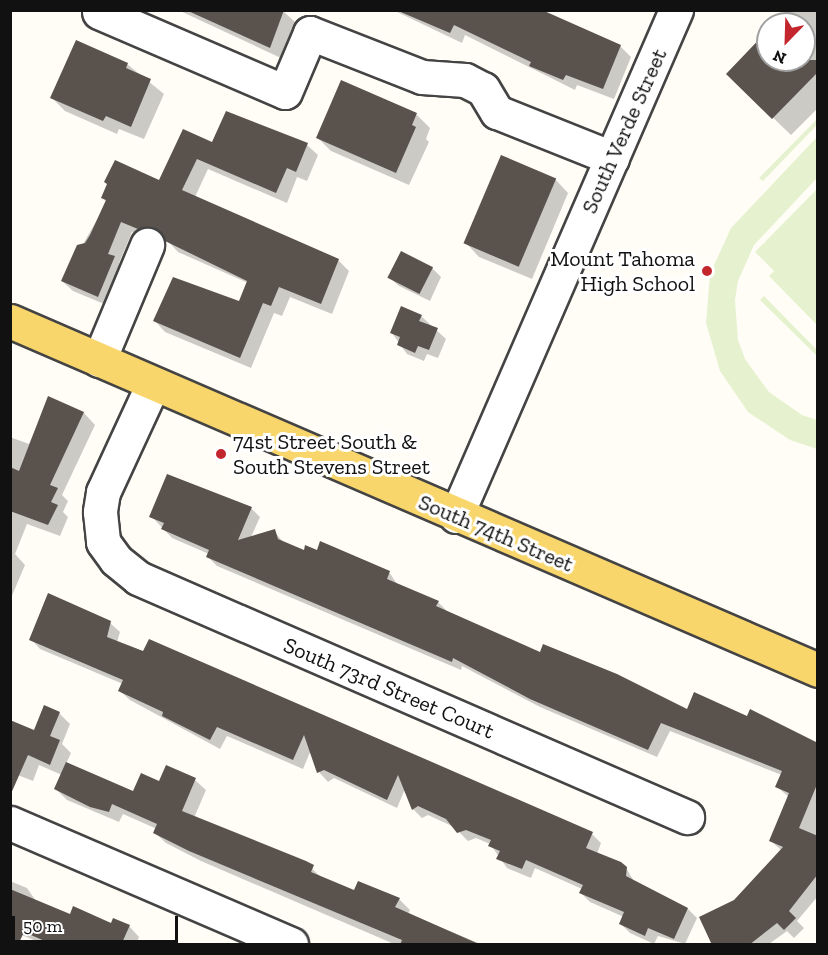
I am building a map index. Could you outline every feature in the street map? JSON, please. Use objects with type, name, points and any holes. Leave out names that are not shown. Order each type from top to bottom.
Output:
[{"type":"main road","name":"South 74th Street","points":[[10,321],[456,516],[818,670]]},
{"type":"street","points":[[99,12],[285,92],[310,33],[422,77],[465,80],[483,89],[497,112],[612,159]]},
{"type":"street","name":"South Verde Street","points":[[456,516],[612,159],[666,14]]},
{"type":"street","points":[[99,360],[147,245]]},
{"type":"street","name":"South 73rd Street Court","points":[[153,384],[103,492],[100,512],[103,542],[116,560],[156,587],[687,817]]},
{"type":"street","points":[[10,823],[253,937],[291,945]]},
{"type":"green space","points":[[817,119],[817,125],[763,181],[759,178]]},
{"type":"green space","points":[[817,137],[817,178],[754,245],[738,281],[735,300],[738,340],[745,359],[769,392],[802,415],[817,420],[817,449],[790,440],[748,412],[720,371],[706,323],[710,274],[731,228]]},
{"type":"green space","points":[[817,189],[817,325],[769,276],[774,271],[755,252]]},
{"type":"green space","points":[[764,296],[817,350],[817,356],[760,300]]},
{"type":"building","points":[[186,10],[284,10],[270,48]]},
{"type":"building","points":[[396,10],[542,10],[621,45],[603,89],[566,75],[563,80],[529,66],[531,62],[454,25],[450,33]]},
{"type":"building","points":[[76,40],[128,63],[126,68],[151,79],[131,127],[106,116],[103,121],[50,98]]},
{"type":"building","points":[[756,43],[756,72],[816,72],[816,60],[818,60],[818,72],[772,119],[726,74]]},
{"type":"building","points":[[341,80],[417,113],[412,125],[416,127],[396,173],[316,138]]},
{"type":"building","points":[[226,111],[308,143],[296,172],[287,168],[276,193],[197,159],[182,190],[339,259],[321,304],[279,287],[271,306],[263,303],[240,358],[153,321],[173,277],[239,301],[247,281],[165,241],[155,228],[138,229],[121,222],[108,254],[115,256],[98,297],[61,281],[77,245],[85,243],[106,200],[101,198],[107,184],[104,182],[115,160],[159,180],[183,129],[212,142]]},
{"type":"building","points":[[501,155],[556,178],[519,267],[463,243]]},
{"type":"building","points":[[401,251],[433,267],[419,294],[387,278]]},
{"type":"building","points":[[401,306],[422,315],[419,321],[438,328],[429,350],[418,346],[415,353],[397,345],[400,337],[390,333]]},
{"type":"building","points":[[48,396],[84,412],[50,485],[58,488],[51,502],[58,505],[48,525],[10,511],[10,467],[19,471]]},
{"type":"building","points":[[167,474],[252,507],[238,540],[275,529],[278,539],[304,550],[305,545],[317,550],[320,541],[390,571],[387,579],[439,601],[436,606],[540,652],[543,644],[617,674],[687,709],[694,692],[747,716],[750,709],[818,743],[818,782],[799,828],[818,836],[818,874],[789,911],[796,918],[784,930],[777,923],[749,945],[712,945],[699,917],[734,900],[783,847],[769,841],[789,793],[775,787],[782,771],[661,723],[648,750],[530,699],[453,658],[452,662],[206,557],[209,550],[161,529],[164,523],[149,517]]},
{"type":"building","points":[[48,593],[111,621],[107,637],[143,651],[149,639],[593,832],[586,848],[621,862],[627,867],[626,876],[688,908],[674,939],[648,928],[645,936],[619,924],[624,912],[579,893],[583,885],[526,860],[522,869],[496,859],[500,851],[488,846],[491,840],[466,830],[457,833],[446,819],[418,806],[412,810],[398,775],[387,800],[324,770],[317,773],[304,735],[293,760],[217,727],[210,740],[162,716],[163,712],[118,691],[123,680],[29,640]]},
{"type":"building","points":[[44,705],[60,712],[50,736],[60,740],[50,765],[28,755],[10,796],[10,720],[34,730]]},
{"type":"building","points":[[66,762],[133,791],[141,773],[159,781],[166,765],[196,778],[182,811],[306,861],[314,865],[311,872],[354,890],[358,881],[400,898],[395,907],[481,945],[400,945],[402,940],[189,851],[153,833],[157,824],[112,804],[109,812],[90,807],[54,789]]},
{"type":"building","points":[[10,889],[70,914],[73,906],[111,923],[113,918],[130,925],[121,945],[54,945],[24,932],[18,945],[10,945]]},
{"type":"place","name":"Mount Tahoma High School","points":[[707,271]]},
{"type":"place","name":"74st Street South & South Stevens Street","points":[[221,454]]}]
